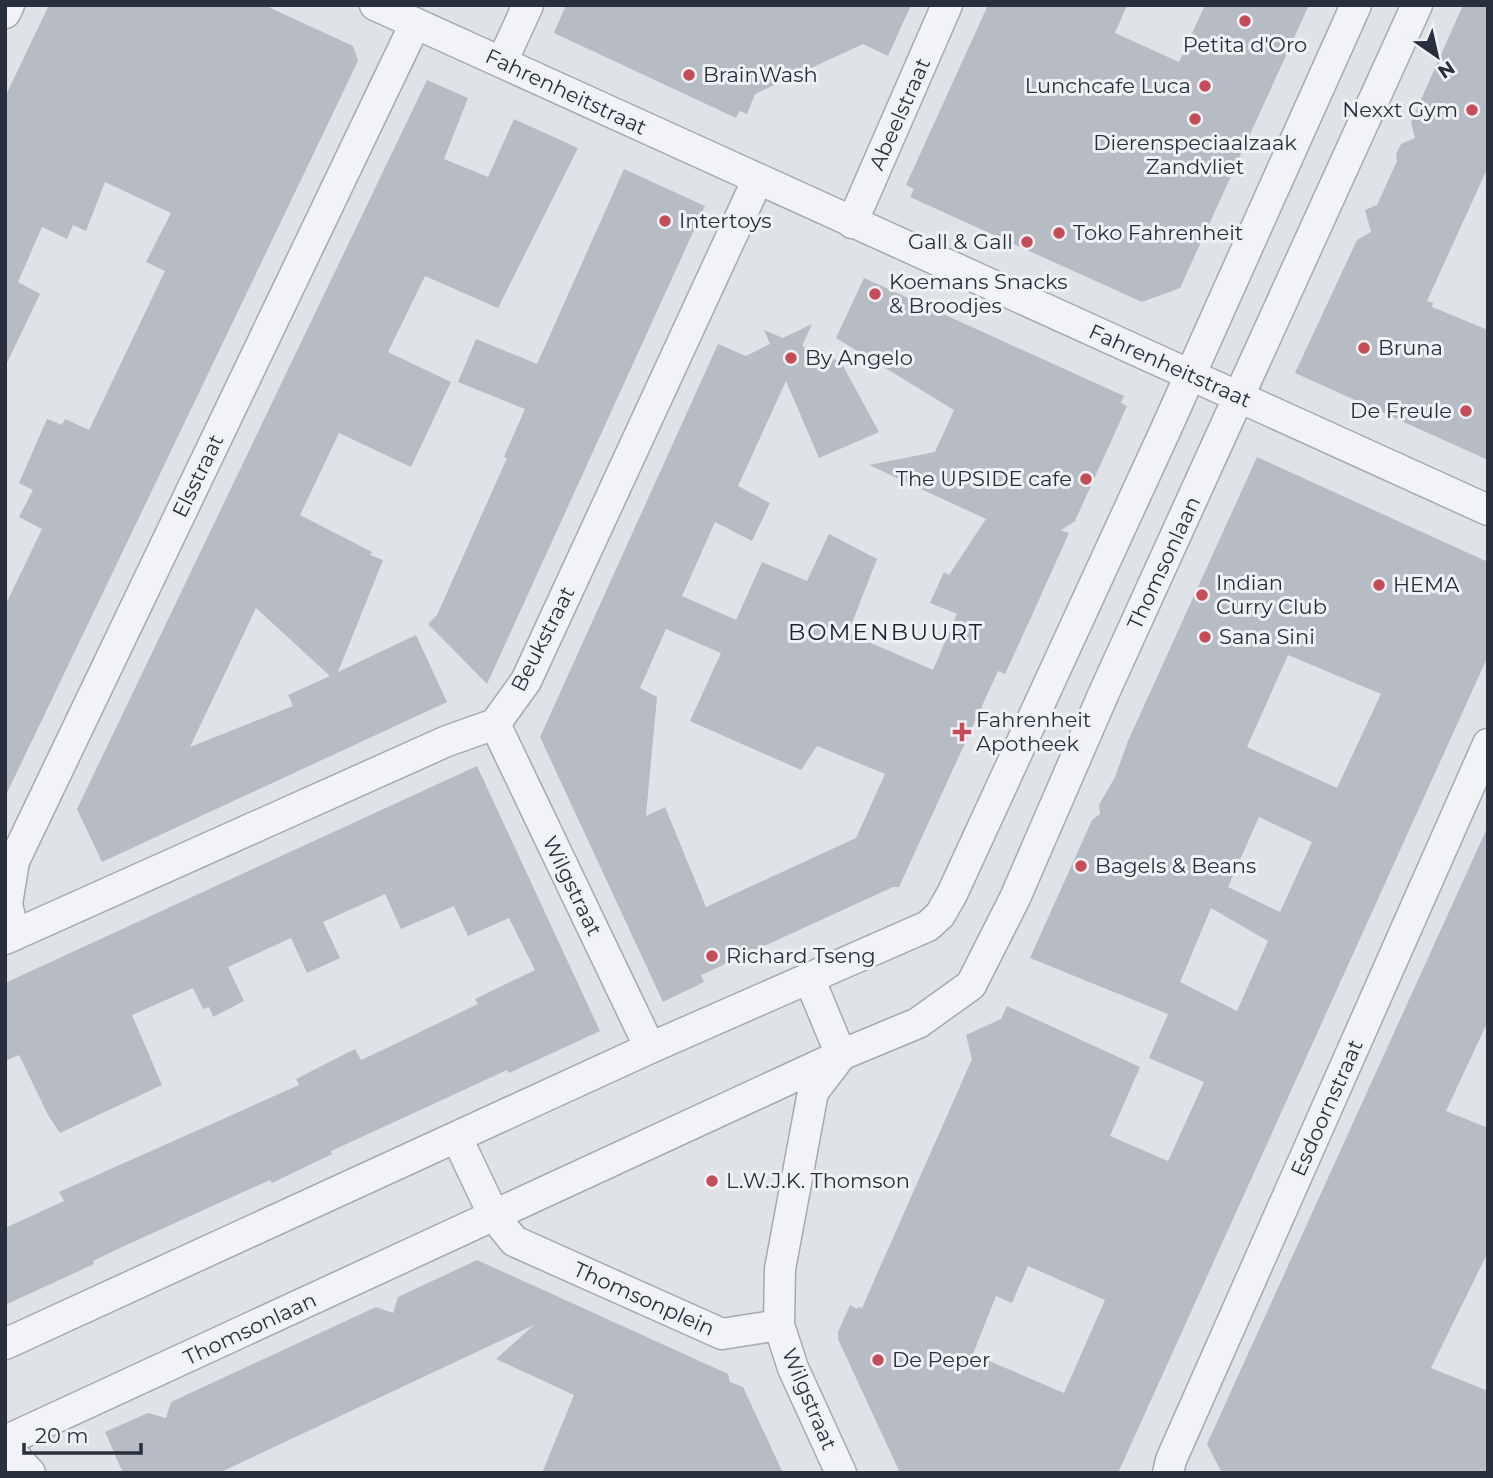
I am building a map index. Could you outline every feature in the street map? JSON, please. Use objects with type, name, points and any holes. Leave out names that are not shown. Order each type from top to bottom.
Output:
[{"type":"street","points":[[5,13],[9,5]]},
{"type":"street","name":"Fahrenheitstraat","points":[[375,5],[757,181],[1240,395],[1488,510]]},
{"type":"street","points":[[502,62],[528,5]]},
{"type":"street","name":"Abeelstraat","points":[[852,223],[947,5]]},
{"type":"street","points":[[5,1344],[650,1048],[928,926],[940,915],[953,894],[1356,5]]},
{"type":"street","name":"Thomsonlaan","points":[[841,1055],[918,1023],[971,985],[1015,898],[1104,695],[1418,5]]},
{"type":"street","name":"Elsstraat","points":[[10,937],[7,904],[14,860],[415,24]]},
{"type":"street","name":"Beukstraat","points":[[495,724],[526,681],[757,181]]},
{"type":"street","points":[[10,937],[447,741],[495,724]]},
{"type":"street","name":"Wilgstraat","points":[[495,724],[650,1048]]},
{"type":"street","name":"Esdoornstraat","points":[[1168,1473],[1171,1460],[1488,744]]},
{"type":"street","points":[[809,978],[841,1055]]},
{"type":"street","points":[[494,1216],[841,1055]]},
{"type":"street","points":[[779,1325],[780,1269],[813,1093],[841,1055]]},
{"type":"street","name":"Thomsonplein","points":[[457,1138],[494,1216],[514,1241],[722,1334],[779,1325]]},
{"type":"street","name":"Thomsonlaan","points":[[5,1441],[494,1216]]},
{"type":"street","name":"Wilgstraat","points":[[779,1325],[793,1368],[841,1473]]},
{"type":"street","points":[[5,1446],[30,1473]]},
{"type":"building","points":[[49,5],[264,5],[353,46],[358,61],[5,797],[5,606],[42,529],[19,517],[33,490],[19,483],[47,419],[62,425],[65,419],[89,430],[165,271],[146,262],[171,213],[105,182],[86,231],[73,225],[67,239],[42,227],[18,282],[40,294],[5,367],[5,97]]},
{"type":"building","points":[[566,5],[911,5],[888,56],[863,44],[755,94],[747,114],[740,111],[736,118],[554,33]]},
{"type":"building","points":[[988,5],[1127,5],[1115,33],[1179,62],[1205,5],[1309,5],[1180,288],[1142,302],[910,197],[914,189],[906,185]]},
{"type":"building","points":[[1463,5],[1488,5],[1488,167],[1427,301],[1433,303],[1432,307],[1488,330],[1488,460],[1295,373],[1357,240],[1371,232],[1365,210],[1377,205],[1397,161],[1396,154],[1401,144],[1415,138],[1411,122]]},
{"type":"building","points":[[427,80],[468,98],[444,159],[488,177],[514,119],[578,148],[498,308],[425,276],[388,352],[451,382],[411,467],[339,433],[300,515],[383,560],[338,672],[416,635],[447,702],[102,862],[77,809]],"holes":[[[256,608],[330,676],[288,695],[293,706],[190,747]]]},
{"type":"building","points":[[624,169],[705,206],[487,684],[428,624],[437,615],[507,458],[504,457],[525,409],[458,382],[476,339],[537,364]]},
{"type":"building","points":[[864,278],[1124,396],[1121,403],[1127,406],[1075,521],[1061,530],[1069,533],[1033,613],[1005,674],[998,671],[899,887],[893,887],[701,975],[704,982],[663,1002],[540,737],[718,344],[746,356],[770,344],[764,330],[783,338],[812,324],[802,346],[841,362],[879,432],[819,458],[786,381],[738,486],[770,503],[752,541],[715,522],[682,596],[736,620],[762,562],[807,581],[829,534],[877,559],[848,633],[933,670],[957,614],[930,603],[944,572],[949,575],[986,519],[869,465],[935,452],[954,410],[836,338]],"holes":[[[666,629],[721,653],[690,721],[801,770],[817,746],[885,774],[856,838],[706,907],[665,807],[646,816],[657,697],[640,688]]]},
{"type":"building","points":[[1257,457],[1488,562],[1488,656],[1118,1473],[900,1473],[838,1339],[838,1332],[850,1305],[857,1309],[862,1308],[972,1059],[966,1035],[1001,1019],[1007,1006],[1140,1067],[1110,1136],[1168,1161],[1204,1082],[1149,1058],[1168,1014],[1030,958],[1092,820],[1100,814],[1099,805],[1115,777],[1128,741]],"holes":[[[1288,655],[1381,694],[1337,788],[1247,747]],[[1259,817],[1312,842],[1280,912],[1228,887]],[[1211,908],[1268,941],[1237,1011],[1180,982]],[[1028,1266],[1105,1300],[1064,1393],[973,1354],[996,1296],[1012,1303]]]},
{"type":"building","points":[[477,766],[600,1031],[509,1073],[507,1070],[331,1151],[332,1154],[272,1183],[270,1180],[122,1247],[93,1261],[94,1264],[5,1305],[5,1228],[64,1201],[59,1192],[299,1085],[296,1079],[355,1049],[361,1060],[389,1047],[478,1004],[475,999],[535,970],[509,918],[468,936],[454,906],[401,929],[385,894],[323,922],[340,958],[307,973],[291,938],[228,967],[244,1001],[213,1017],[209,1007],[203,1009],[193,988],[132,1015],[162,1085],[60,1133],[48,1115],[19,1055],[5,1061],[5,983]]},
{"type":"building","points":[[1488,826],[1488,1021],[1446,1111],[1488,1128],[1488,1252],[1431,1368],[1488,1391],[1488,1473],[1222,1473],[1207,1444]]},
{"type":"building","points":[[477,1260],[728,1374],[730,1382],[743,1387],[783,1473],[542,1473],[574,1395],[496,1359],[534,1325],[219,1473],[123,1473],[105,1432],[148,1413],[166,1418],[171,1402],[376,1307],[393,1313],[398,1297]]},
{"type":"place","name":"Petita d'Oro","points":[[1245,21]]},
{"type":"place","name":"BrainWash","points":[[689,75]]},
{"type":"place","name":"Lunchcafe Luca","points":[[1205,86]]},
{"type":"place","name":"Nexxt Gym","points":[[1472,110]]},
{"type":"place","name":"Dierenspeciaalzaak Zandvliet","points":[[1195,119]]},
{"type":"place","name":"Intertoys","points":[[665,221]]},
{"type":"place","name":"Toko Fahrenheit","points":[[1059,233]]},
{"type":"place","name":"Gall & Gall","points":[[1027,242]]},
{"type":"place","name":"Koemans Snacks & Broodjes","points":[[875,294]]},
{"type":"place","name":"Bruna","points":[[1364,348]]},
{"type":"place","name":"By Angelo","points":[[791,358]]},
{"type":"place","name":"De Freule","points":[[1466,411]]},
{"type":"place","name":"The UPSIDE cafe","points":[[1086,479]]},
{"type":"place","name":"HEMA","points":[[1379,585]]},
{"type":"place","name":"Indian Curry Club","points":[[1202,595]]},
{"type":"place","name":"Sana Sini","points":[[1205,637]]},
{"type":"place","name":"Fahrenheit Apotheek","points":[[962,732]]},
{"type":"place","name":"Bagels & Beans","points":[[1081,866]]},
{"type":"place","name":"Richard Tseng","points":[[712,956]]},
{"type":"place","name":"L.W.J.K. Thomson","points":[[712,1181]]},
{"type":"place","name":"De Peper","points":[[878,1360]]},
{"type":"district","name":"BOMENBUURT","points":[[886,632]]}]
